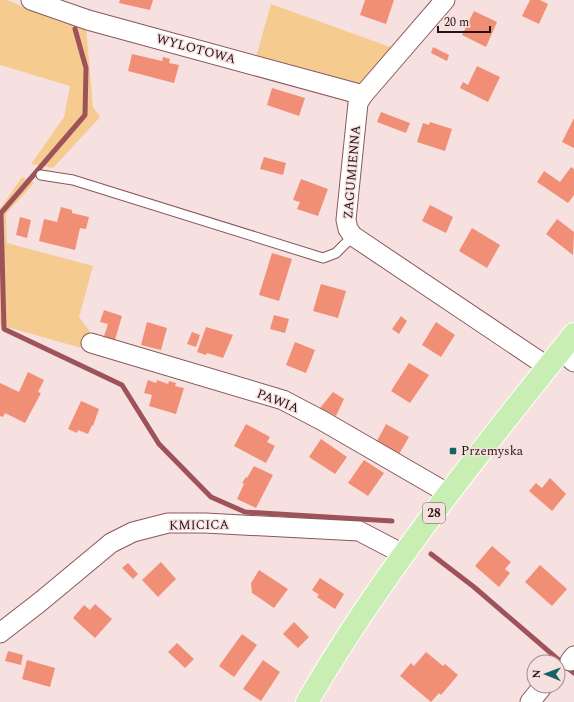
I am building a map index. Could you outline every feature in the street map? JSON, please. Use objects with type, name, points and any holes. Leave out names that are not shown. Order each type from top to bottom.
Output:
[{"type":"main road","name":"28","points":[[307,702],[323,675],[403,554],[449,494],[561,360],[574,334]]},
{"type":"street","name":"WYLOTOWA","points":[[31,0],[88,20],[363,94]]},
{"type":"street","name":"ZAGUMIENNA","points":[[445,0],[363,94],[357,111],[346,220],[348,230],[353,236],[561,360]]},
{"type":"street","name":"PAWIA","points":[[91,342],[283,400],[323,421],[449,494]]},
{"type":"street","name":"KMICICA","points":[[0,633],[111,543],[132,532],[168,523],[205,523],[359,531],[403,554]]},
{"type":"street","points":[[530,702],[536,694]]},
{"type":"lane","points":[[42,175],[73,180],[323,258],[336,253],[353,236]]},
{"type":"shaded area","points":[[0,0],[7,0],[57,21],[86,28],[93,107],[100,117],[53,168],[31,164],[64,117],[70,86],[0,65]]},
{"type":"shaded area","points":[[271,4],[393,48],[359,86],[256,57]]},
{"type":"shaded area","points":[[22,177],[34,183],[6,214],[7,243],[93,266],[79,317],[94,337],[92,351],[0,325],[0,209]]},
{"type":"building","points":[[120,0],[153,0],[150,10],[119,3]]},
{"type":"building","points":[[365,0],[394,0],[386,24],[360,15]]},
{"type":"building","points":[[530,0],[540,0],[548,4],[539,24],[522,16]]},
{"type":"building","points":[[474,11],[497,22],[486,47],[462,35]]},
{"type":"building","points":[[433,47],[449,55],[447,61],[431,53]]},
{"type":"building","points":[[132,54],[162,61],[163,57],[170,59],[169,63],[179,65],[174,83],[128,71]]},
{"type":"building","points":[[477,66],[500,77],[488,102],[460,88],[463,82],[468,85]]},
{"type":"building","points":[[272,88],[305,98],[299,116],[267,105]]},
{"type":"building","points":[[381,112],[410,123],[406,133],[377,122]]},
{"type":"building","points":[[574,118],[574,148],[562,142]]},
{"type":"building","points":[[430,122],[452,129],[445,151],[417,142],[423,123],[429,125]]},
{"type":"building","points":[[264,157],[286,163],[283,175],[260,169]]},
{"type":"building","points":[[571,167],[574,169],[574,195],[568,203],[537,182],[544,171],[560,182]]},
{"type":"building","points":[[301,179],[328,189],[318,216],[297,209],[300,202],[293,200]]},
{"type":"building","points":[[430,205],[453,217],[446,233],[422,221]]},
{"type":"building","points":[[61,207],[72,210],[72,213],[89,217],[86,229],[80,228],[75,250],[39,241],[44,219],[57,222]]},
{"type":"building","points":[[20,217],[31,220],[27,238],[16,235]]},
{"type":"building","points":[[557,219],[574,232],[573,255],[546,234]]},
{"type":"building","points":[[472,228],[500,245],[487,268],[459,251]]},
{"type":"building","points":[[272,253],[292,259],[279,301],[259,295]]},
{"type":"building","points":[[321,284],[346,291],[338,318],[313,311]]},
{"type":"building","points":[[104,310],[122,316],[114,343],[103,339],[108,324],[100,322]]},
{"type":"building","points":[[274,315],[289,319],[285,333],[270,329]]},
{"type":"building","points":[[401,316],[407,321],[399,334],[392,329]]},
{"type":"building","points":[[147,322],[167,328],[161,350],[141,345]]},
{"type":"building","points":[[436,322],[455,335],[441,357],[422,345]]},
{"type":"building","points":[[206,327],[233,335],[223,358],[207,353],[206,355],[197,352]]},
{"type":"building","points":[[192,332],[200,335],[196,347],[187,344]]},
{"type":"building","points":[[295,342],[315,350],[306,373],[286,365]]},
{"type":"building","points":[[409,363],[429,375],[410,403],[391,391]]},
{"type":"building","points":[[28,372],[44,380],[38,392],[41,393],[25,423],[5,413],[3,417],[0,416],[0,383],[19,392]]},
{"type":"building","points":[[148,380],[156,383],[157,380],[168,384],[169,381],[176,383],[175,386],[184,388],[176,414],[149,406],[152,395],[144,393]]},
{"type":"building","points":[[333,392],[344,399],[336,416],[320,408]]},
{"type":"building","points":[[81,401],[99,409],[93,426],[92,425],[88,434],[78,430],[77,433],[68,429]]},
{"type":"building","points":[[246,424],[270,437],[267,442],[275,446],[266,463],[234,446]]},
{"type":"building","points":[[386,424],[409,437],[399,454],[377,441]]},
{"type":"building","points":[[321,439],[347,457],[335,474],[309,457]]},
{"type":"building","points":[[364,460],[384,473],[368,496],[348,483]]},
{"type":"building","points":[[254,466],[273,475],[256,508],[237,499],[244,484],[242,483],[246,477],[247,478]]},
{"type":"building","points":[[550,478],[566,494],[552,511],[529,491],[536,483],[542,488]]},
{"type":"building","points":[[492,546],[511,562],[505,569],[510,573],[499,587],[475,566]]},
{"type":"building","points":[[161,562],[176,579],[158,597],[142,580]]},
{"type":"building","points":[[128,563],[138,574],[133,579],[122,568]]},
{"type":"building","points":[[540,565],[567,589],[552,606],[525,582]]},
{"type":"building","points":[[259,570],[288,589],[274,608],[252,593],[251,583]]},
{"type":"building","points":[[320,578],[344,594],[335,609],[317,597],[319,595],[312,590]]},
{"type":"building","points":[[95,604],[112,619],[95,638],[73,618],[84,605],[90,610]]},
{"type":"building","points":[[294,622],[309,637],[298,648],[283,634]]},
{"type":"building","points":[[242,634],[257,645],[234,677],[219,666]]},
{"type":"building","points":[[177,643],[194,659],[185,668],[168,652]]},
{"type":"building","points":[[8,651],[23,655],[21,665],[5,661]]},
{"type":"building","points":[[426,652],[443,666],[445,664],[458,675],[441,695],[439,693],[431,702],[400,676],[411,663],[414,666]]},
{"type":"building","points":[[27,660],[55,668],[50,687],[22,679]]},
{"type":"building","points":[[263,660],[280,672],[261,701],[243,689]]},
{"type":"waterway","points":[[75,29],[86,68],[85,115],[1,213],[4,329],[122,385],[159,444],[211,497],[245,512],[392,521]]},
{"type":"waterway","points":[[431,554],[474,587],[574,673]]},
{"type":"place","name":"Przemyska","points":[[453,451]]}]
